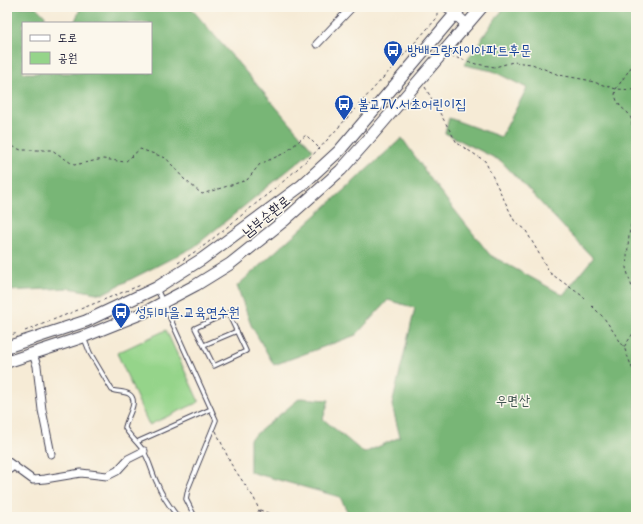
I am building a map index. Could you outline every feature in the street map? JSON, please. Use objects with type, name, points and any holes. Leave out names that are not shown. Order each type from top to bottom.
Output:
[{"type":"main road","name":"남부순환로","points":[[7,362],[83,337],[162,303],[196,285],[230,264],[285,220],[341,170],[482,7]]},
{"type":"main road","name":"남부순환로","points":[[7,346],[86,321],[156,288],[202,259],[301,186],[339,151],[455,9]]},
{"type":"main road","points":[[455,9],[467,25]]},
{"type":"street","points":[[317,44],[352,7]]},
{"type":"street","points":[[34,354],[37,366],[42,410],[51,454]]},
{"type":"street","points":[[7,460],[33,480],[81,473],[107,476],[117,471],[128,459],[144,451]]},
{"type":"street","points":[[7,471],[14,466]]},
{"type":"lane","points":[[156,288],[216,420],[186,498],[195,517]]},
{"type":"lane","points":[[228,313],[246,351],[214,366],[204,345],[196,328],[228,313]]},
{"type":"lane","points":[[204,345],[237,331]]},
{"type":"lane","points":[[83,337],[90,353],[112,390],[132,396],[133,403],[125,428],[144,451],[150,462],[161,493],[168,505],[178,517]]},
{"type":"lane","points":[[139,441],[211,409]]},
{"type":"path","points":[[179,263],[211,240],[285,180],[319,149],[438,18],[438,12]]},
{"type":"path","points":[[443,52],[476,64],[495,67],[513,62],[532,64],[559,75],[587,80],[616,89],[636,90]]},
{"type":"path","points":[[636,56],[634,63],[616,89],[615,95],[621,107],[628,113],[631,118],[632,125],[636,130]]},
{"type":"path","points":[[420,79],[457,143],[485,162],[515,222],[525,229],[550,273],[581,295],[604,318],[624,347],[636,378]]},
{"type":"path","points":[[7,144],[21,150],[52,150],[74,165],[103,159],[125,162],[140,150],[166,158],[184,179],[202,194],[247,180],[260,164],[285,153],[306,135],[319,149]]},
{"type":"path","points":[[636,195],[629,236],[626,268],[636,300]]},
{"type":"path","points":[[7,336],[22,332],[145,283]]},
{"type":"path","points":[[624,347],[636,329]]},
{"type":"path","points":[[214,425],[231,464],[254,498],[262,517]]},
{"type":"path","points":[[255,517],[259,509]]},
{"type":"path","points":[[259,509],[279,517]]},
{"type":"green space","points":[[7,7],[36,7],[45,16],[43,22],[22,22],[22,74],[152,74],[152,22],[74,22],[81,7],[190,7],[313,150],[194,247],[102,294],[69,288],[7,291]]},
{"type":"green space","name":"우면산","points":[[505,7],[636,7],[636,517],[350,517],[340,497],[250,472],[250,439],[300,398],[329,400],[323,419],[364,453],[400,437],[392,405],[415,308],[388,300],[356,335],[274,365],[251,325],[237,286],[402,138],[435,185],[490,255],[563,295],[593,258],[501,161],[445,133],[449,118],[501,137],[527,88],[493,71],[464,65]]},
{"type":"green space","points":[[166,330],[199,402],[149,425],[117,353]]},
{"type":"place","name":"방배그랑자이아파트후문","points":[[393,67]]},
{"type":"place","name":"불교TV.서초어린이집","points":[[344,121]]},
{"type":"place","name":"성뒤마을.교육연수원","points":[[121,329]]}]
